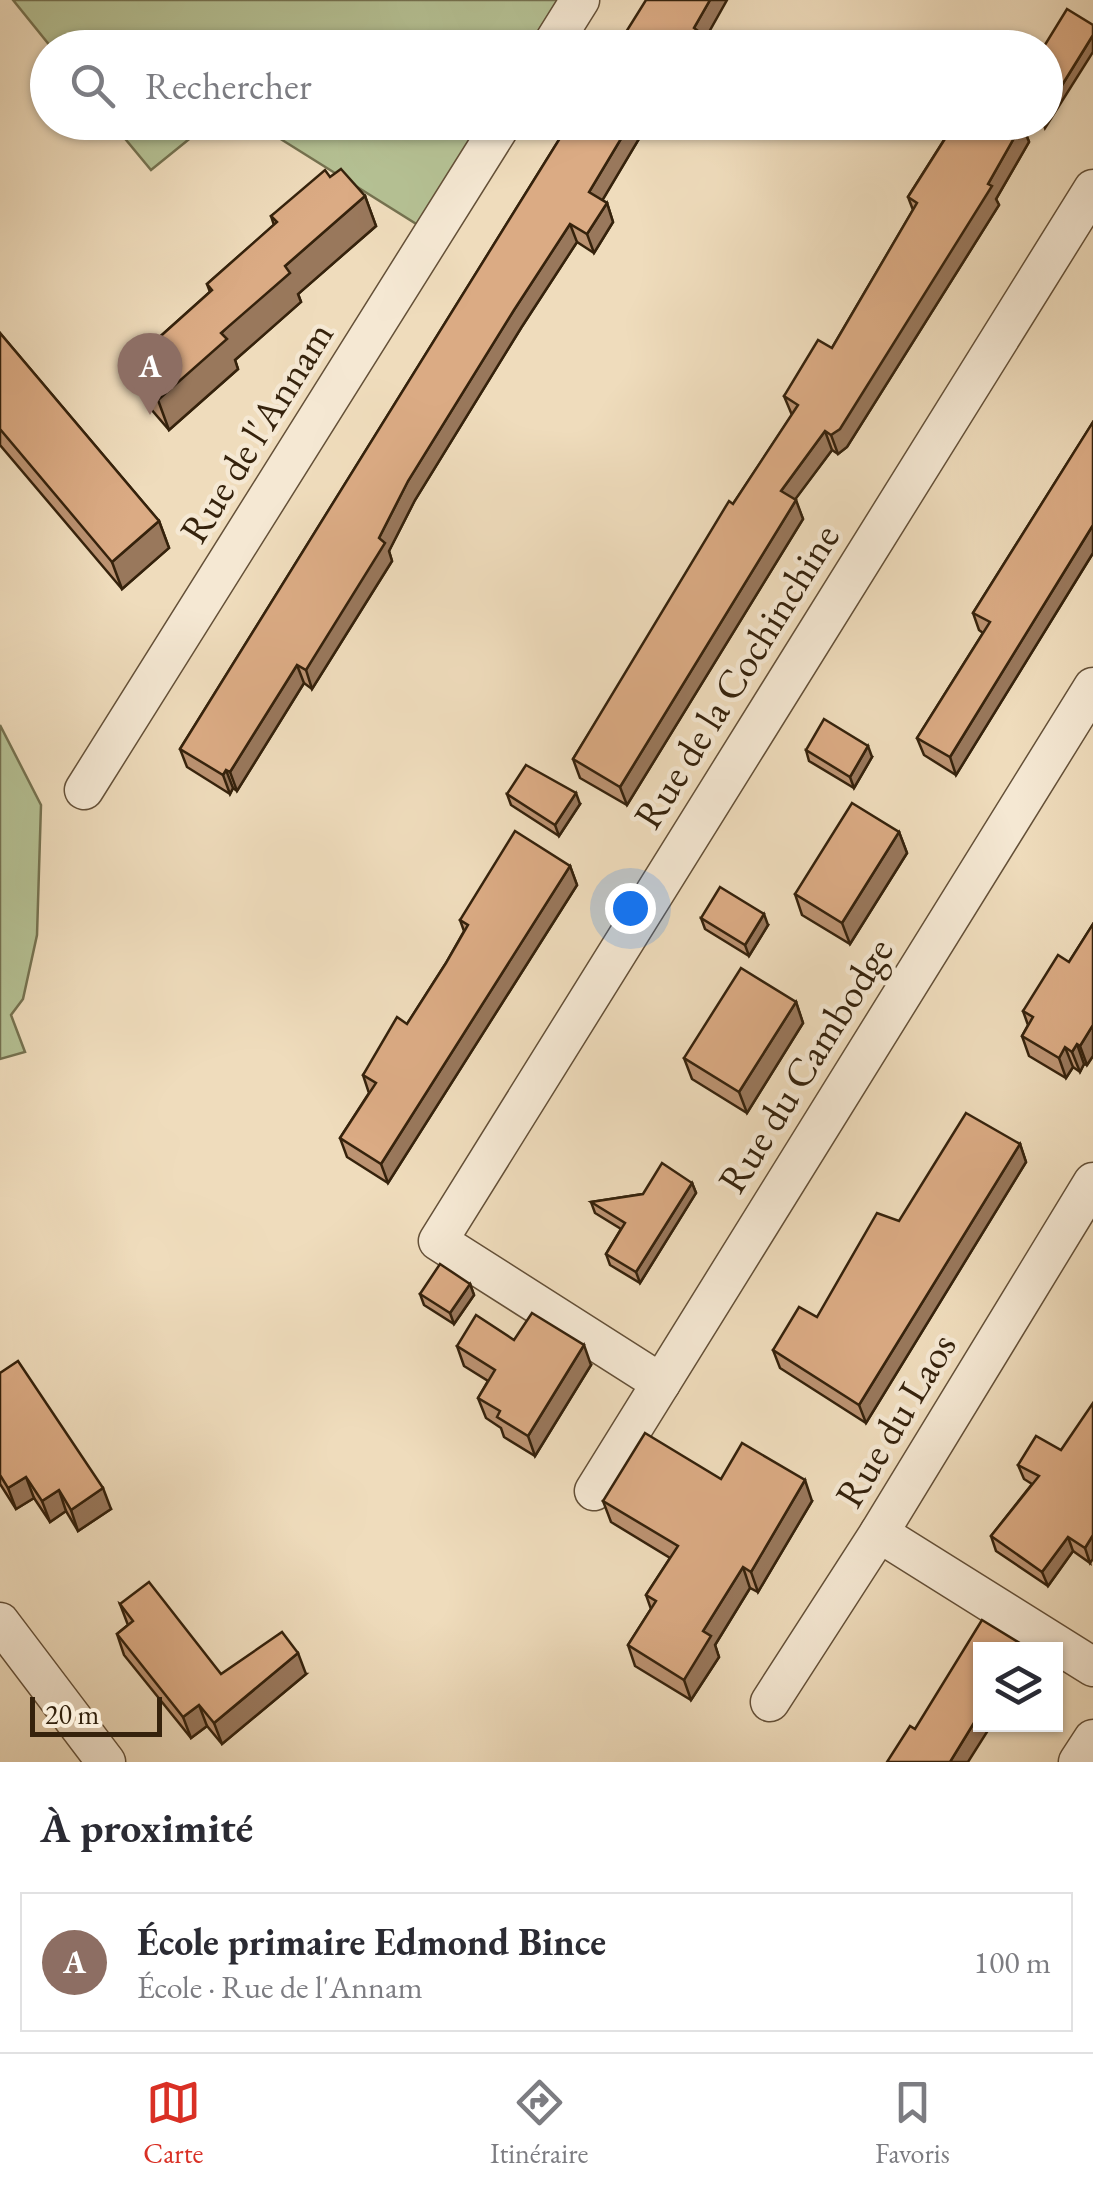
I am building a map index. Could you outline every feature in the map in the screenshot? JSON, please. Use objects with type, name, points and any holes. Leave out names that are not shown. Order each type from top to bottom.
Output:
[{"type":"street","points":[[561,30],[580,0]]},
{"type":"street","name":"Rue de l'Annam","points":[[84,790],[492,140]]},
{"type":"street","name":"Rue de la Cochinchine","points":[[660,1383],[438,1241],[1093,189]]},
{"type":"street","name":"Rue du Cambodge","points":[[594,1491],[1093,687]]},
{"type":"street","name":"Rue du Laos","points":[[770,1702],[879,1534],[1093,1182]]},
{"type":"street","points":[[879,1534],[1093,1666]]},
{"type":"street","points":[[0,1622],[106,1762]]},
{"type":"street","points":[[1078,1762],[1093,1739]]},
{"type":"green space","points":[[13,0],[558,0],[539,30],[37,30]]},
{"type":"green space","points":[[126,140],[188,140],[151,170]]},
{"type":"green space","points":[[282,140],[471,140],[418,225]]},
{"type":"green space","points":[[0,725],[41,805],[37,935],[23,999],[11,1015],[25,1052],[0,1059]]},
{"type":"building","points":[[646,0],[710,0],[694,28],[697,30],[627,30]]},
{"type":"building","points":[[1067,9],[1093,25],[1093,35],[1063,84],[1063,30],[1054,30]]},
{"type":"building","points":[[559,140],[620,140],[589,192],[607,203],[587,234],[570,224],[514,310],[408,481],[379,538],[385,543],[306,670],[297,665],[230,772],[226,770],[223,775],[180,749]]},
{"type":"building","points":[[944,140],[1013,140],[988,184],[992,186],[840,429],[831,435],[825,431],[781,491],[796,500],[620,787],[573,759],[729,501],[733,504],[798,405],[784,396],[818,340],[832,348],[917,203],[908,197]]},
{"type":"building","points":[[341,169],[365,196],[285,266],[290,273],[221,333],[227,339],[158,400],[135,372],[149,358],[144,351],[212,290],[207,284],[277,222],[271,216],[325,170],[330,177]]},
{"type":"building","points":[[0,333],[159,521],[112,562],[0,429]]},
{"type":"building","points":[[1093,422],[1093,525],[950,757],[917,738],[990,622],[973,613]]},
{"type":"building","points":[[824,719],[868,746],[850,777],[806,750]]},
{"type":"building","points":[[526,765],[576,793],[555,825],[507,794]]},
{"type":"building","points":[[852,803],[899,832],[842,923],[795,894]]},
{"type":"building","points":[[515,831],[570,866],[381,1164],[340,1138],[376,1083],[363,1075],[397,1017],[407,1024],[446,963],[468,925],[460,920]]},
{"type":"building","points":[[720,887],[764,914],[745,945],[701,918]]},
{"type":"building","points":[[1093,924],[1093,1025],[1080,1046],[1077,1044],[1072,1052],[1065,1047],[1059,1058],[1022,1036],[1033,1017],[1023,1011],[1058,955],[1069,962]]},
{"type":"building","points":[[741,968],[796,1002],[739,1092],[684,1058]]},
{"type":"building","points":[[966,1113],[1020,1144],[859,1405],[773,1350],[799,1307],[817,1317],[877,1213],[899,1221]]},
{"type":"building","points":[[662,1163],[692,1183],[636,1272],[606,1254],[625,1223],[591,1202],[643,1194]]},
{"type":"building","points":[[440,1264],[470,1284],[450,1313],[420,1294]]},
{"type":"building","points":[[532,1313],[584,1345],[528,1436],[497,1417],[500,1411],[478,1398],[495,1370],[457,1346],[476,1315],[514,1340]]},
{"type":"building","points":[[18,1361],[103,1488],[71,1510],[59,1490],[42,1501],[26,1477],[8,1488],[0,1475],[0,1373]]},
{"type":"building","points":[[1093,1403],[1093,1535],[1085,1548],[1068,1537],[1042,1572],[991,1536],[1039,1476],[1018,1465],[1036,1436],[1061,1450]]},
{"type":"building","points":[[645,1433],[721,1479],[742,1443],[805,1480],[751,1572],[743,1567],[703,1631],[711,1636],[684,1680],[628,1645],[656,1601],[646,1595],[678,1546],[603,1501]]},
{"type":"building","points":[[149,1582],[221,1674],[282,1632],[298,1653],[214,1723],[199,1705],[183,1717],[117,1634],[133,1621],[120,1604]]},
{"type":"building","points":[[982,1620],[1018,1642],[973,1642],[973,1724],[950,1762],[887,1762],[910,1726],[915,1729]]},
{"type":"place","name":"École primaire Edmond Bince","points":[[150,415]]}]
